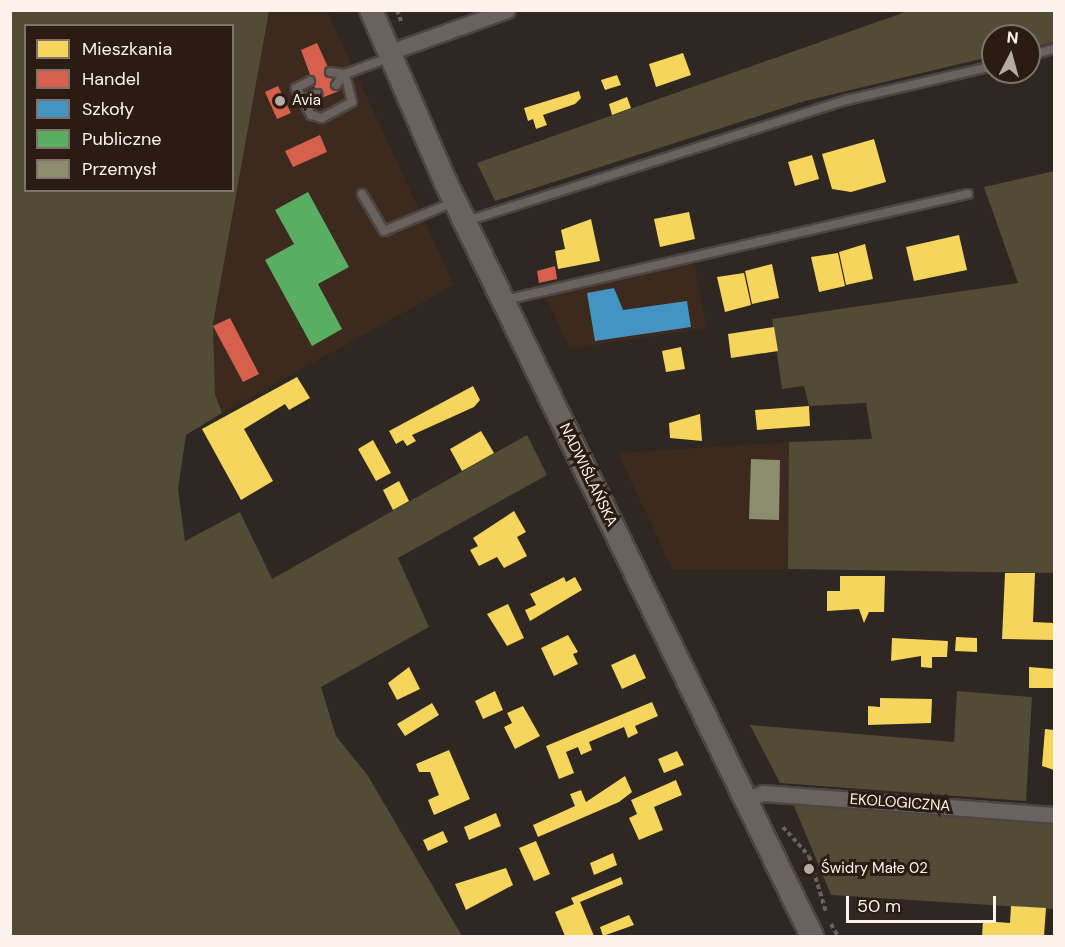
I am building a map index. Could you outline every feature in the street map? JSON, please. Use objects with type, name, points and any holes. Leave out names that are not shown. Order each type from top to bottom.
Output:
[{"type":"main road","name":"NADWIŚLAŃSKA","points":[[371,10],[388,55],[460,212],[812,936]]},
{"type":"street","points":[[388,55],[507,10]]},
{"type":"street","name":"EKOLOGICZNA","points":[[746,799],[763,793],[1054,815]]},
{"type":"lane","points":[[336,85],[345,74],[388,55]]},
{"type":"lane","points":[[362,194],[384,231],[460,212],[518,201],[847,100],[981,69]]},
{"type":"lane","points":[[330,72],[345,74]]},
{"type":"lane","points":[[310,81],[296,87],[302,100],[318,118],[347,108],[352,98],[345,74]]},
{"type":"lane","points":[[302,100],[317,94]]},
{"type":"lane","points":[[504,301],[968,194]]},
{"type":"shaded area","points":[[10,11],[269,11],[213,324],[215,394],[222,413],[186,435],[178,489],[185,541],[240,512],[272,579],[527,435],[547,475],[398,558],[429,627],[321,687],[336,736],[368,776],[462,936],[11,936]]},
{"type":"shaded area","points":[[269,11],[327,11],[454,285],[222,413],[215,394],[213,324]]},
{"type":"shaded area","points":[[908,11],[1054,11],[1054,42],[1041,45],[1041,24],[981,24],[981,59],[805,101],[495,201],[477,163]]},
{"type":"shaded area","points":[[1054,171],[1054,573],[788,569],[789,442],[872,439],[866,403],[809,406],[804,386],[782,389],[772,319],[1018,283],[984,187]]},
{"type":"shaded area","points":[[694,263],[707,328],[570,349],[546,297]]},
{"type":"shaded area","points":[[789,442],[788,569],[672,569],[618,453]]},
{"type":"shaded area","points":[[957,691],[1032,697],[1026,801],[780,783],[750,725],[954,742]]},
{"type":"shaded area","points":[[792,801],[1054,822],[1054,909],[831,895]]},
{"type":"building: Mieszkania","points":[[683,53],[691,75],[656,87],[649,64]]},
{"type":"building: Mieszkania","points":[[617,75],[621,85],[605,90],[601,80]]},
{"type":"building: Mieszkania","points":[[579,91],[581,98],[575,104],[543,115],[547,125],[536,129],[533,119],[528,121],[524,108]]},
{"type":"building: Mieszkania","points":[[627,97],[631,108],[612,115],[609,104]]},
{"type":"building: Mieszkania","points":[[874,139],[886,182],[851,192],[832,189],[822,154]]},
{"type":"building: Mieszkania","points":[[812,155],[819,179],[795,186],[788,162]]},
{"type":"building: Mieszkania","points":[[689,212],[695,239],[660,247],[654,219]]},
{"type":"building: Mieszkania","points":[[591,219],[600,261],[558,269],[555,251],[565,249],[561,230]]},
{"type":"building: Mieszkania","points":[[959,235],[967,270],[914,281],[906,247]]},
{"type":"building: Mieszkania","points":[[865,244],[873,279],[846,285],[839,252]]},
{"type":"building: Mieszkania","points":[[838,253],[845,286],[819,292],[811,257]]},
{"type":"building: Mieszkania","points":[[772,264],[779,298],[752,304],[745,271]]},
{"type":"building: Mieszkania","points":[[744,273],[751,305],[725,312],[717,277]]},
{"type":"building: Mieszkania","points":[[774,327],[778,351],[731,358],[728,334]]},
{"type":"building: Mieszkania","points":[[681,347],[685,369],[666,372],[662,351]]},
{"type":"building: Mieszkania","points":[[297,377],[310,398],[289,410],[285,404],[244,429],[273,481],[241,500],[202,429]]},
{"type":"building: Mieszkania","points":[[473,386],[480,400],[474,407],[412,435],[416,441],[407,446],[403,440],[396,444],[389,431]]},
{"type":"building: Mieszkania","points":[[809,406],[810,426],[757,430],[755,410]]},
{"type":"building: Mieszkania","points":[[700,414],[702,441],[670,438],[669,423]]},
{"type":"building: Mieszkania","points":[[481,431],[494,453],[462,471],[450,449]]},
{"type":"building: Mieszkania","points":[[373,440],[391,473],[376,481],[358,449]]},
{"type":"building: Mieszkania","points":[[399,481],[409,501],[393,510],[383,490]]},
{"type":"building: Mieszkania","points":[[514,511],[526,532],[517,537],[527,556],[504,568],[497,557],[479,566],[470,550],[478,546],[473,538]]},
{"type":"building: Mieszkania","points":[[1005,573],[1035,573],[1033,622],[1054,623],[1054,640],[1002,639]]},
{"type":"building: Mieszkania","points":[[840,576],[885,576],[884,612],[869,612],[864,623],[859,609],[827,611],[827,591],[840,591]]},
{"type":"building: Mieszkania","points":[[564,577],[566,582],[575,577],[582,590],[530,621],[525,610],[536,605],[530,594]]},
{"type":"building: Mieszkania","points":[[508,604],[524,638],[507,646],[487,614]]},
{"type":"building: Mieszkania","points":[[568,635],[578,652],[573,654],[578,664],[554,676],[541,648]]},
{"type":"building: Mieszkania","points":[[956,637],[977,638],[977,652],[955,651]]},
{"type":"building: Mieszkania","points":[[892,638],[948,641],[947,657],[932,657],[932,668],[921,667],[921,656],[891,661]]},
{"type":"building: Mieszkania","points":[[635,654],[646,678],[622,689],[611,665]]},
{"type":"building: Mieszkania","points":[[409,667],[420,689],[397,700],[388,683]]},
{"type":"building: Mieszkania","points":[[1029,667],[1054,669],[1054,688],[1029,688]]},
{"type":"building: Mieszkania","points":[[495,691],[503,710],[483,719],[475,701]]},
{"type":"building: Mieszkania","points":[[880,698],[932,699],[931,723],[868,725],[868,706],[880,707]]},
{"type":"building: Mieszkania","points":[[652,702],[658,716],[635,726],[638,733],[628,738],[624,727],[589,742],[592,750],[581,755],[578,747],[566,752],[574,773],[559,779],[546,746]]},
{"type":"building: Mieszkania","points":[[432,703],[439,715],[405,736],[397,724]]},
{"type":"building: Mieszkania","points":[[523,706],[540,736],[515,749],[504,727],[512,723],[507,713]]},
{"type":"building: Mieszkania","points":[[1045,729],[1054,730],[1054,770],[1042,766]]},
{"type":"building: Mieszkania","points":[[449,750],[470,799],[434,815],[428,800],[439,795],[430,772],[419,772],[416,764]]},
{"type":"building: Mieszkania","points":[[677,751],[684,765],[664,773],[658,759]]},
{"type":"building: Mieszkania","points":[[625,776],[632,792],[619,802],[538,837],[533,825],[575,806],[570,794],[581,790],[586,802]]},
{"type":"building: Mieszkania","points":[[676,780],[682,795],[654,807],[663,830],[639,840],[629,818],[637,814],[631,800]]},
{"type":"building: Mieszkania","points":[[496,813],[501,826],[469,840],[464,827]]},
{"type":"building: Mieszkania","points":[[443,831],[448,842],[428,851],[423,840]]},
{"type":"building: Mieszkania","points":[[536,841],[550,874],[534,881],[519,848]]},
{"type":"building: Mieszkania","points":[[613,853],[617,865],[594,875],[590,863]]},
{"type":"building: Mieszkania","points":[[506,868],[513,885],[466,910],[455,884]]},
{"type":"building: Mieszkania","points":[[621,877],[623,884],[580,902],[594,936],[565,936],[555,912],[574,904],[571,898]]},
{"type":"building: Mieszkania","points":[[1011,906],[1046,908],[1044,936],[982,936],[983,921],[1010,923]]},
{"type":"building: Mieszkania","points":[[629,915],[634,925],[603,936],[600,927]]},
{"type":"building: Handel","points":[[317,43],[339,91],[319,99],[301,50]]},
{"type":"building: Handel","points":[[278,86],[291,113],[277,119],[265,92]]},
{"type":"building: Handel","points":[[320,135],[327,152],[293,167],[285,151]]},
{"type":"building: Handel","points":[[555,266],[557,279],[539,283],[537,271]]},
{"type":"building: Handel","points":[[230,318],[259,374],[243,382],[213,326]]},
{"type":"building: Szkoły","points":[[614,288],[623,310],[687,301],[691,327],[595,341],[587,293]]},
{"type":"building: Publiczne","points":[[308,192],[349,267],[318,284],[342,329],[312,346],[265,260],[294,244],[275,210]]},
{"type":"building: Przemysł","points":[[751,459],[780,460],[779,520],[749,519]]},
{"type":"place","name":"Avia","points":[[280,101]]},
{"type":"place","name":"Świdry Małe 02","points":[[809,869]]}]
